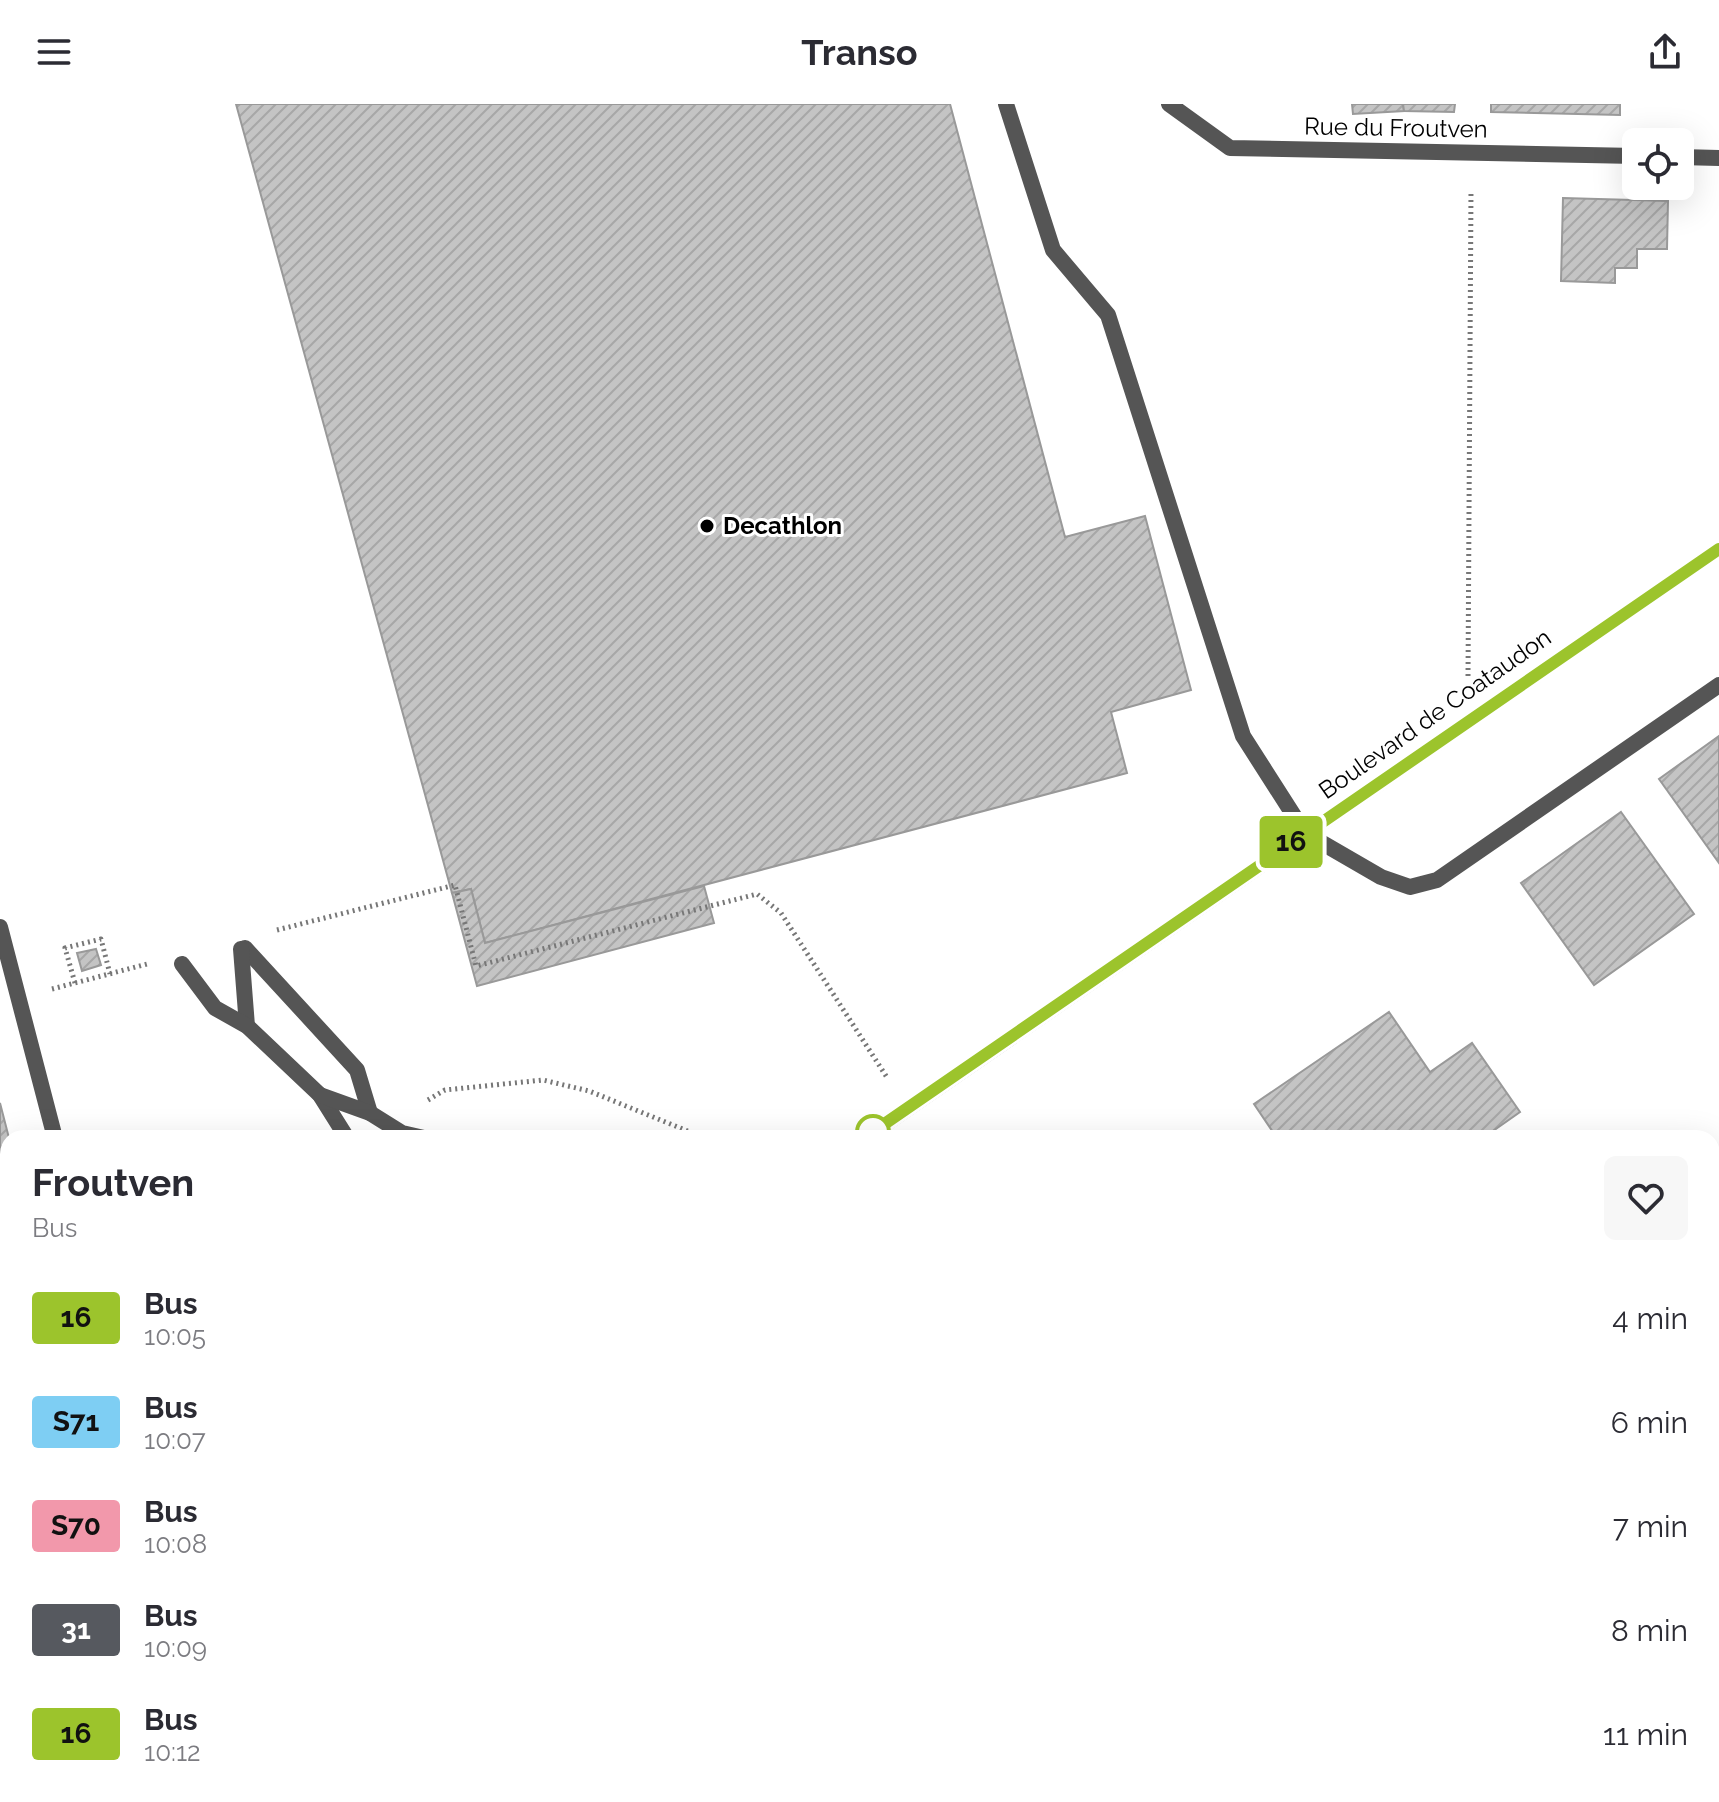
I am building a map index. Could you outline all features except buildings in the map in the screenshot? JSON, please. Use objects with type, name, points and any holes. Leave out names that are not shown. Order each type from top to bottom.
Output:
[{"type":"main road","name":"Boulevard de Coataudon","points":[[876,1130],[1719,549]]},
{"type":"street","points":[[1006,104],[1053,250],[1108,315],[1243,736],[1305,833],[1381,877],[1410,887],[1437,880],[1719,685]]},
{"type":"street","name":"Rue du Froutven","points":[[1169,104],[1230,148],[1622,156]]},
{"type":"street","points":[[1694,157],[1719,158]]},
{"type":"street","points":[[0,927],[53,1130]]},
{"type":"street","points":[[247,1026],[243,948],[357,1070],[370,1113]]},
{"type":"street","points":[[182,964],[215,1008],[247,1026],[320,1095],[342,1130]]},
{"type":"street","points":[[320,1095],[370,1113],[397,1130]]},
{"type":"path","points":[[1468,720],[1471,153]]},
{"type":"path","points":[[270,932],[455,885],[476,966],[757,894],[781,913],[868,1054],[909,1107]]},
{"type":"path","points":[[110,974],[101,939],[65,948],[75,983],[110,974],[156,962]]},
{"type":"path","points":[[404,1130],[416,1107],[445,1090],[543,1080],[589,1091],[685,1130]]},
{"type":"bus line","name":"16","points":[[876,1130],[1719,549]]},
{"type":"place","name":"Decathlon","points":[[707,526]]}]
